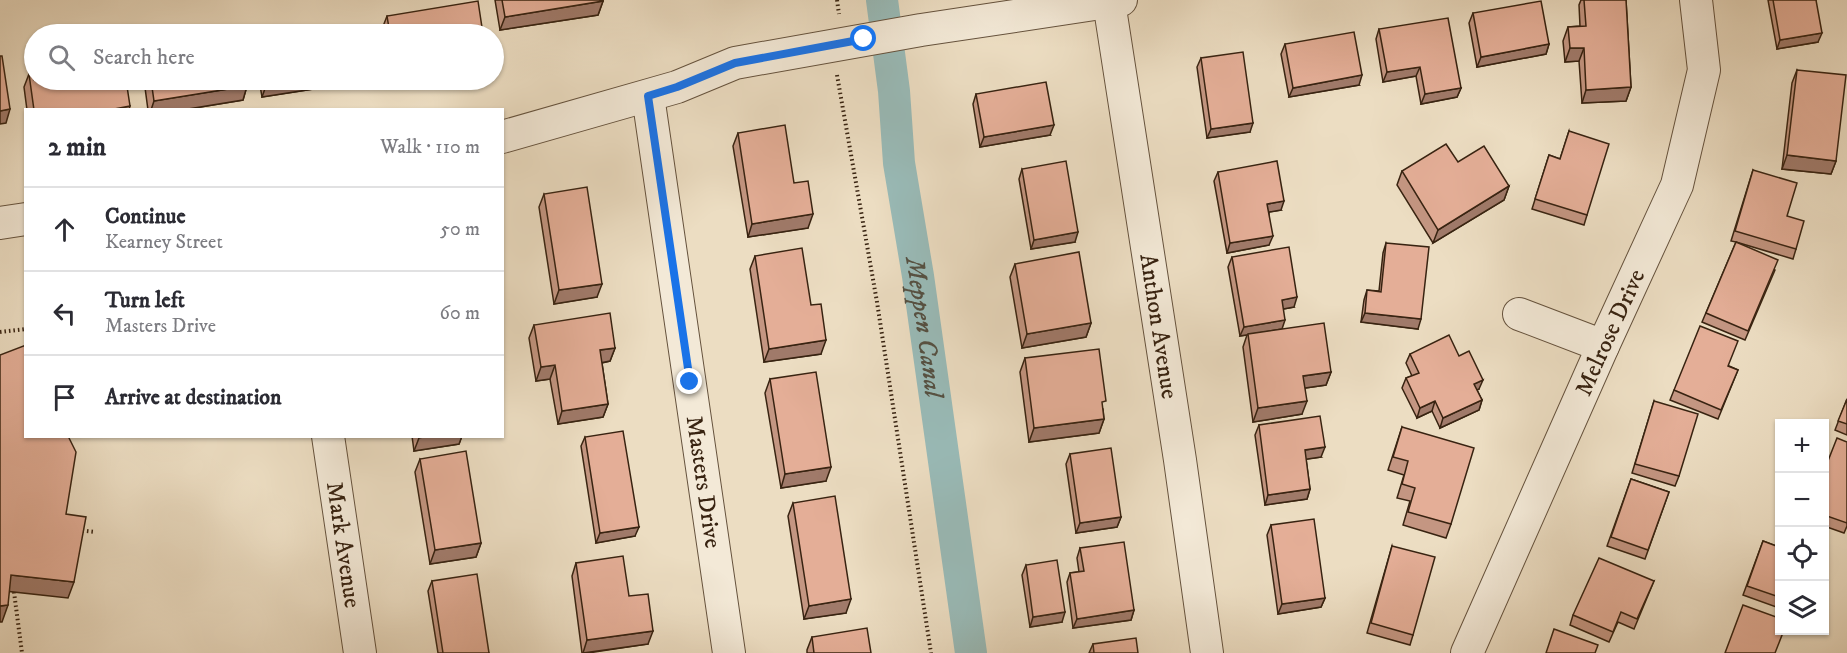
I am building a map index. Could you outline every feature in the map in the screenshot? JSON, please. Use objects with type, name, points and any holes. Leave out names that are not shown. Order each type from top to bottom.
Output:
[{"type":"street","name":"Melrose Drive","points":[[1467,653],[1677,185],[1704,70],[1696,0]]},
{"type":"street","points":[[504,136],[677,87],[735,63],[864,39],[1115,1]]},
{"type":"street","name":"Anthon Avenue","points":[[1115,1],[1207,653]]},
{"type":"street","name":"Masters Drive","points":[[648,96],[729,653]]},
{"type":"street","points":[[0,223],[24,219]]},
{"type":"street","points":[[1519,314],[1603,346]]},
{"type":"street","name":"Mark Avenue","points":[[328,438],[360,653]]},
{"type":"path","points":[[837,0],[839,13]]},
{"type":"path","points":[[836,72],[877,302],[932,653]]},
{"type":"path","points":[[0,333],[24,329]]},
{"type":"path","points":[[72,529],[95,532]]},
{"type":"path","points":[[14,592],[22,653]]},
{"type":"building","points":[[502,0],[603,0],[603,1],[505,17]]},
{"type":"building","points":[[1584,0],[1626,0],[1631,87],[1586,90],[1584,48],[1570,48],[1568,27],[1586,26]]},
{"type":"building","points":[[1773,0],[1816,0],[1822,33],[1780,40]]},
{"type":"building","points":[[478,1],[481,24],[388,24],[387,16]]},
{"type":"building","points":[[1541,1],[1549,44],[1481,57],[1473,13]]},
{"type":"building","points":[[1448,18],[1461,88],[1425,94],[1420,67],[1387,72],[1379,29]]},
{"type":"building","points":[[1354,32],[1362,75],[1293,88],[1285,44]]},
{"type":"building","points":[[1243,52],[1253,123],[1211,129],[1201,58]]},
{"type":"building","points":[[0,56],[2,56],[10,109],[0,111]]},
{"type":"building","points":[[1797,70],[1846,75],[1836,161],[1787,155]]},
{"type":"building","points":[[1046,82],[1054,125],[984,137],[976,94]]},
{"type":"building","points":[[31,90],[128,90],[130,106],[120,108],[34,108]]},
{"type":"building","points":[[152,90],[222,90],[154,101]]},
{"type":"building","points":[[785,125],[794,183],[808,181],[813,214],[752,224],[738,133]]},
{"type":"building","points":[[1569,131],[1609,144],[1587,215],[1535,199],[1549,155],[1560,159]]},
{"type":"building","points":[[1446,144],[1458,162],[1484,146],[1509,186],[1438,230],[1402,171]]},
{"type":"building","points":[[1066,161],[1078,232],[1034,240],[1022,169]]},
{"type":"building","points":[[1277,161],[1284,201],[1267,204],[1273,236],[1230,243],[1218,172]]},
{"type":"building","points":[[1753,170],[1797,183],[1787,216],[1804,221],[1796,249],[1735,231]]},
{"type":"building","points":[[587,187],[602,284],[559,290],[544,194]]},
{"type":"building","points":[[1736,242],[1778,260],[1748,331],[1706,313]]},
{"type":"building","points":[[1386,243],[1429,247],[1421,319],[1365,313],[1367,290],[1381,292]]},
{"type":"building","points":[[1289,247],[1297,297],[1282,300],[1285,320],[1244,327],[1232,257]]},
{"type":"building","points":[[802,248],[811,305],[821,304],[826,340],[769,349],[755,256]]},
{"type":"building","points":[[1079,252],[1091,323],[1027,334],[1015,264]]},
{"type":"building","points":[[610,313],[615,348],[600,350],[608,404],[562,411],[555,365],[541,367],[534,325]]},
{"type":"building","points":[[1324,323],[1331,372],[1303,376],[1307,401],[1258,408],[1248,334]]},
{"type":"building","points":[[1700,326],[1738,341],[1728,366],[1738,370],[1721,410],[1674,390]]},
{"type":"building","points":[[1449,335],[1459,356],[1469,351],[1483,380],[1474,384],[1482,400],[1443,418],[1435,401],[1420,408],[1406,378],[1419,373],[1410,354]]},
{"type":"building","points":[[24,346],[24,438],[69,438],[76,452],[66,514],[86,517],[74,582],[11,575],[8,605],[0,606],[0,355]]},
{"type":"building","points":[[1099,349],[1106,401],[1102,402],[1104,419],[1034,428],[1025,358]]},
{"type":"building","points":[[816,372],[831,467],[785,474],[770,379]]},
{"type":"building","points":[[1847,399],[1847,424],[1838,421]]},
{"type":"building","points":[[1654,401],[1698,414],[1679,476],[1635,464]]},
{"type":"building","points":[[1320,416],[1325,447],[1305,450],[1310,489],[1268,495],[1259,425]]},
{"type":"building","points":[[1402,427],[1474,448],[1451,524],[1408,512],[1415,488],[1402,484],[1408,461],[1393,457]]},
{"type":"building","points":[[623,431],[639,527],[600,533],[585,437]]},
{"type":"building","points":[[1837,438],[1847,442],[1847,523],[1829,517],[1829,458]]},
{"type":"building","points":[[1111,448],[1121,517],[1080,523],[1070,454]]},
{"type":"building","points":[[466,451],[481,543],[435,550],[420,459]]},
{"type":"building","points":[[1631,479],[1669,492],[1648,550],[1611,537]]},
{"type":"building","points":[[835,496],[851,599],[809,606],[793,503]]},
{"type":"building","points":[[1314,519],[1325,598],[1282,604],[1271,525]]},
{"type":"building","points":[[1763,541],[1775,546],[1775,596],[1747,586]]},
{"type":"building","points":[[1124,542],[1134,610],[1077,619],[1070,573],[1084,571],[1080,548]]},
{"type":"building","points":[[1392,546],[1435,557],[1413,635],[1371,623]]},
{"type":"building","points":[[623,556],[629,596],[648,594],[653,631],[587,640],[576,563]]},
{"type":"building","points":[[1599,558],[1654,581],[1637,619],[1621,612],[1613,632],[1573,615]]},
{"type":"building","points":[[1057,560],[1065,612],[1033,617],[1026,565]]},
{"type":"building","points":[[477,574],[489,653],[443,653],[432,581]]},
{"type":"building","points":[[1743,605],[1775,617],[1775,635],[1782,635],[1775,653],[1725,653]]},
{"type":"building","points":[[867,628],[871,653],[814,653],[812,637]]},
{"type":"building","points":[[1554,629],[1598,645],[1595,653],[1546,653]]},
{"type":"building","points":[[1136,638],[1138,653],[1094,653],[1093,644]]},
{"type":"waterway","name":"Meppen Canal","points":[[882,0],[894,91],[899,163],[918,276],[971,653]]},
{"type":"route","points":[[690,382],[648,96],[677,87],[735,63],[864,39]]}]
